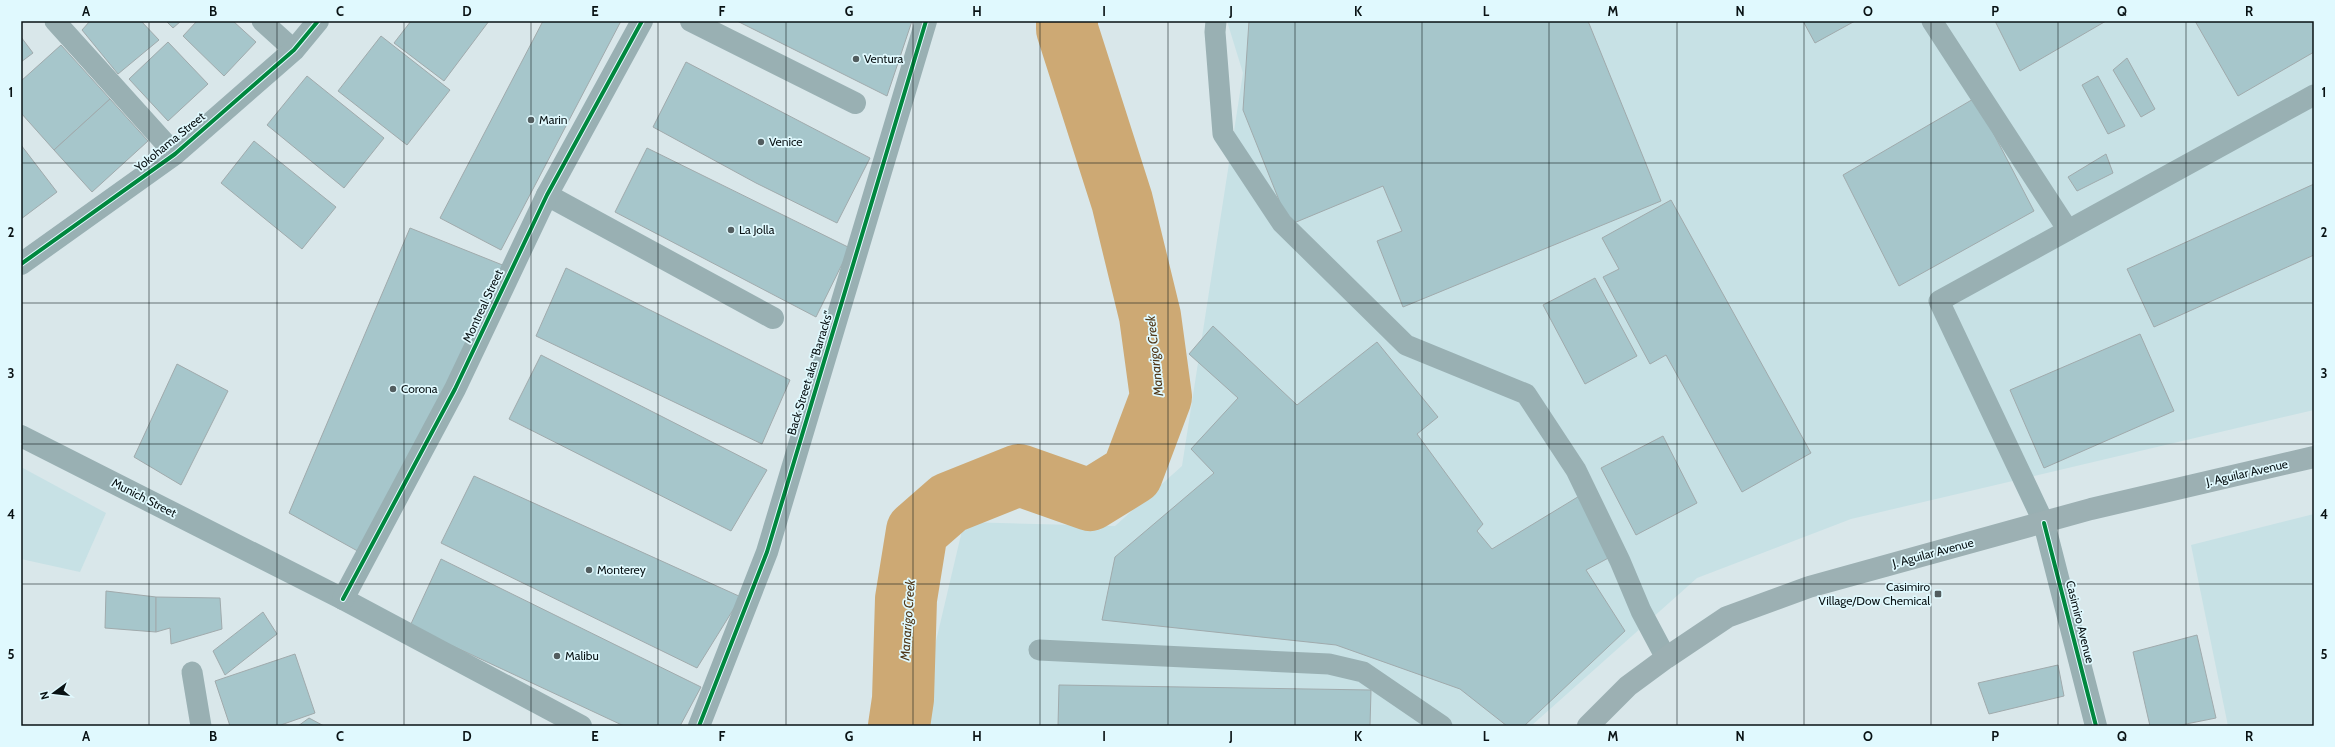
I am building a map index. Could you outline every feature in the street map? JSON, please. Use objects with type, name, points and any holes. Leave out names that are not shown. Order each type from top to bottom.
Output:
[{"type":"main road","name":"J. Aguilar Avenue","points":[[1588,726],[1628,686],[1666,658],[1727,617],[1809,587],[2091,509],[2314,457]]},
{"type":"street","name":"Yokohama Street","points":[[21,264],[175,154],[294,50],[318,21]]},
{"type":"street","name":"Montreal Street","points":[[343,599],[455,389],[546,196],[642,21]]},
{"type":"street","points":[[691,21],[855,103]]},
{"type":"street","name":"Back Street aka \"Barracks\"","points":[[699,726],[767,552],[926,21]]},
{"type":"street","points":[[546,196],[773,318]]},
{"type":"street","name":"Munich Street","points":[[21,436],[343,599],[581,726]]},
{"type":"street","name":"Casimiro Avenue","points":[[2044,523],[2096,726]]},
{"type":"lane","points":[[55,21],[175,154]]},
{"type":"lane","points":[[262,21],[294,50]]},
{"type":"lane","points":[[1216,21],[1215,32],[1223,134],[1282,223],[1406,345],[1526,394],[1576,470],[1620,561],[1641,611],[1666,658]]},
{"type":"lane","points":[[1932,21],[2068,230]]},
{"type":"lane","points":[[2044,523],[1939,301],[2314,95]]},
{"type":"lane","points":[[1039,650],[1329,664],[1363,672],[1442,726]]},
{"type":"lane","points":[[192,672],[201,726]]},
{"type":"shaded area","points":[[1227,21],[2314,21],[2314,410],[1851,519],[1697,578],[1531,726],[916,726],[964,522],[1115,526],[1182,466],[1243,73]]},
{"type":"shaded area","points":[[21,467],[106,513],[80,572],[21,559]]},
{"type":"shaded area","points":[[2314,514],[2314,726],[2228,726],[2191,545]]},
{"type":"building","points":[[90,21],[141,21],[159,40],[118,74],[82,30]]},
{"type":"building","points":[[166,21],[181,21],[173,28]]},
{"type":"building","points":[[197,21],[233,21],[256,42],[224,76],[183,36]]},
{"type":"building","points":[[411,21],[489,21],[444,81],[394,43]]},
{"type":"building","name":"Marin","points":[[543,21],[621,21],[501,250],[440,218]]},
{"type":"building","name":"Ventura","points":[[737,21],[912,21],[887,96]]},
{"type":"building","points":[[1249,21],[1588,21],[1661,201],[1403,307],[1377,241],[1402,231],[1383,186],[1289,225],[1243,110]]},
{"type":"building","points":[[1803,21],[1855,21],[1815,43]]},
{"type":"building","points":[[1995,21],[2106,21],[2020,71]]},
{"type":"building","points":[[2195,21],[2314,21],[2314,52],[2238,96]]},
{"type":"building","points":[[381,36],[450,90],[407,145],[338,91]]},
{"type":"building","points":[[21,37],[33,53],[21,62]]},
{"type":"building","points":[[168,42],[208,84],[168,121],[129,79]]},
{"type":"building","points":[[61,45],[110,99],[54,150],[21,113],[21,81]]},
{"type":"building","points":[[2127,58],[2155,109],[2141,117],[2113,70]]},
{"type":"building","name":"Venice","points":[[686,62],[870,158],[837,223],[756,183],[653,127]]},
{"type":"building","points":[[307,76],[384,138],[344,188],[267,125]]},
{"type":"building","points":[[2098,76],[2125,126],[2108,134],[2082,85]]},
{"type":"building","points":[[1975,98],[2034,211],[1899,286],[1843,175]]},
{"type":"building","points":[[110,99],[148,141],[92,192],[54,150]]},
{"type":"building","points":[[254,141],[336,207],[302,249],[221,183]]},
{"type":"building","points":[[21,145],[57,192],[21,219]]},
{"type":"building","name":"La Jolla","points":[[647,148],[850,248],[816,317],[615,212]]},
{"type":"building","points":[[2106,154],[2113,173],[2077,191],[2068,177]]},
{"type":"building","points":[[2314,184],[2314,255],[2154,327],[2127,269]]},
{"type":"building","points":[[1671,200],[1811,453],[1742,492],[1666,355],[1650,364],[1603,277],[1619,269],[1602,238]]},
{"type":"building","name":"Corona","points":[[410,228],[505,266],[363,554],[289,513]]},
{"type":"building","points":[[566,268],[790,380],[762,444],[536,336]]},
{"type":"building","points":[[1595,278],[1637,356],[1585,384],[1543,305]]},
{"type":"building","points":[[1213,326],[1297,405],[1377,342],[1438,417],[1417,434],[1483,524],[1477,531],[1492,549],[1581,495],[1614,555],[1586,570],[1625,631],[1524,726],[1507,726],[1460,689],[1336,645],[1102,620],[1115,557],[1214,473],[1191,449],[1238,398],[1189,354]]},
{"type":"building","points":[[2140,334],[2174,411],[2044,468],[2010,390]]},
{"type":"building","points":[[541,355],[767,470],[731,531],[509,419]]},
{"type":"building","points":[[177,364],[228,391],[181,485],[134,457]]},
{"type":"building","points":[[1663,436],[1697,503],[1636,535],[1601,468]]},
{"type":"building","name":"Monterey","points":[[474,476],[741,597],[697,668],[441,543]]},
{"type":"building","name":"Malibu","points":[[441,559],[701,687],[680,726],[624,726],[410,626]]},
{"type":"building","points":[[106,591],[156,597],[156,632],[105,628]]},
{"type":"building","points":[[156,597],[220,598],[222,629],[171,644],[170,628],[156,632]]},
{"type":"building","points":[[263,612],[277,634],[225,675],[213,651]]},
{"type":"building","points":[[2197,635],[2216,718],[2176,726],[2150,726],[2133,652]]},
{"type":"building","points":[[295,654],[315,713],[278,726],[230,726],[215,681]]},
{"type":"building","points":[[2058,665],[2064,696],[1989,714],[1978,683]]},
{"type":"building","points":[[1059,685],[1371,690],[1370,726],[1058,726]]},
{"type":"building","points":[[309,718],[324,726],[298,726]]},
{"type":"waterway","name":"Manarigo Creek","points":[[899,726],[903,699],[906,599],[917,531],[949,503],[1019,475],[1090,500],[1132,474],[1161,397],[1150,316],[1122,201],[1067,29],[1067,21]]},
{"type":"cycle path","points":[[21,264],[175,154],[294,50],[318,21]]},
{"type":"cycle path","points":[[343,599],[455,389],[547,195],[642,21]]},
{"type":"cycle path","points":[[699,726],[767,552],[926,21]]},
{"type":"cycle path","points":[[2044,523],[2096,726]]},
{"type":"place","name":"Ventura","points":[[856,59]]},
{"type":"place","name":"Marin","points":[[531,120]]},
{"type":"place","name":"Venice","points":[[761,142]]},
{"type":"place","name":"La Jolla","points":[[731,230]]},
{"type":"place","name":"Corona","points":[[393,389]]},
{"type":"place","name":"Monterey","points":[[589,570]]},
{"type":"place","name":"Casimiro Village/Dow Chemical","points":[[1938,594]]},
{"type":"place","name":"Malibu","points":[[557,656]]}]
